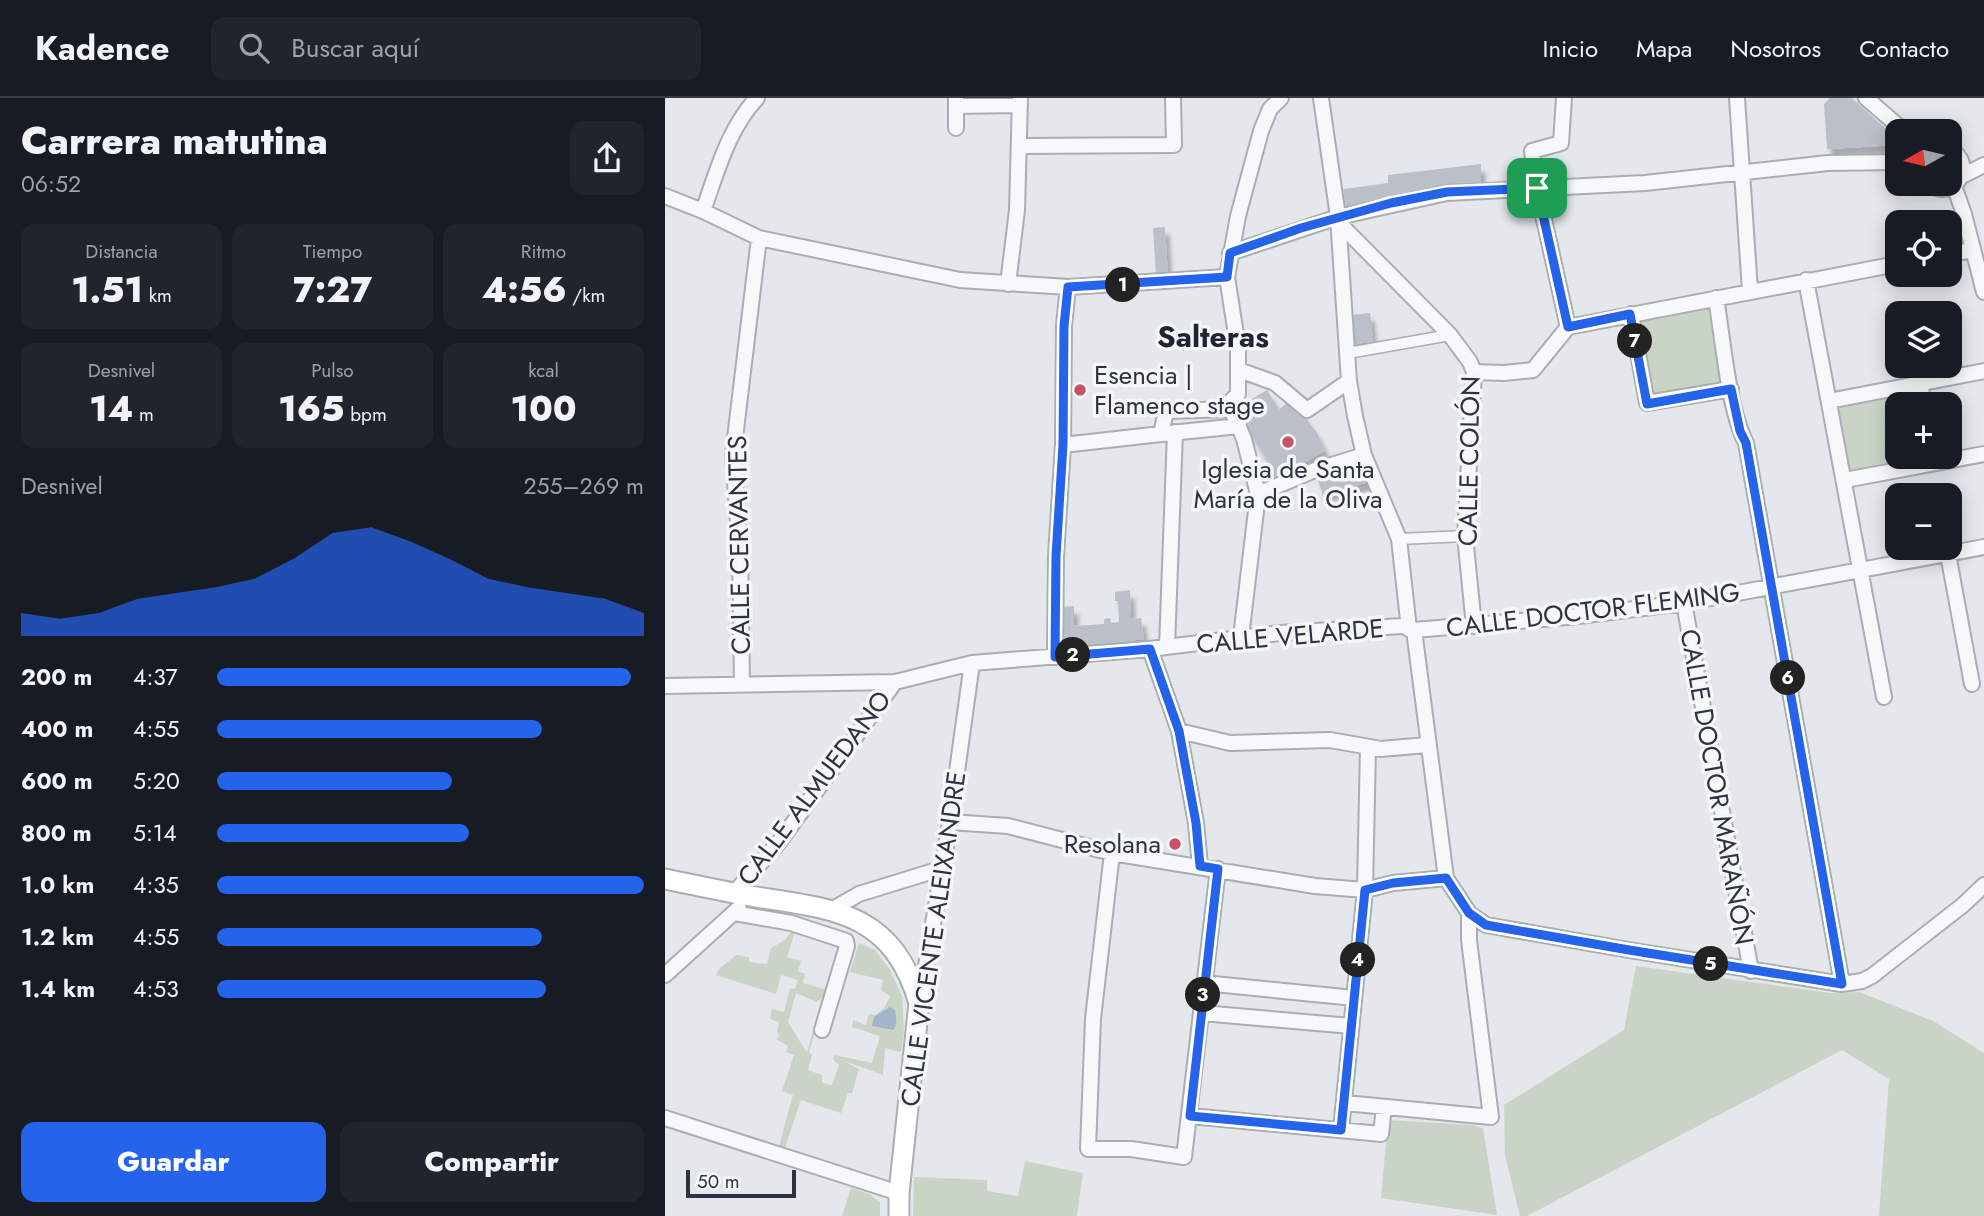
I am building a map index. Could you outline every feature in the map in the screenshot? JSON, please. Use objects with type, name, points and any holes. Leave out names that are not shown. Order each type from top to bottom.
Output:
[{"type":"main road","points":[[665,879],[734,903],[754,896],[831,911],[871,929],[887,942],[907,970],[919,1003]]},
{"type":"main road","name":"CALLE VICENTE ALEIXANDRE","points":[[899,1216],[899,1193],[919,1003]]},
{"type":"street","points":[[703,211],[729,140],[742,115],[757,98]]},
{"type":"street","points":[[1020,146],[1174,145],[1173,98]]},
{"type":"street","points":[[1321,98],[1339,220],[1349,381],[1355,416],[1364,455],[1399,539],[1446,878],[1469,913],[1486,925],[1842,984],[1862,981],[1872,976],[1963,905],[1984,885]]},
{"type":"street","points":[[1564,98],[1561,143],[1532,152],[1537,188],[1568,327]]},
{"type":"street","points":[[1737,98],[1750,291]]},
{"type":"street","points":[[1866,98],[1890,119]]},
{"type":"street","points":[[1241,637],[1258,494],[1239,426],[1228,404],[1238,394],[1239,370],[1227,277],[1230,253],[1261,131],[1270,109],[1279,99]]},
{"type":"street","points":[[956,128],[956,102],[1020,102],[1017,209],[1008,284]]},
{"type":"street","points":[[1230,253],[1339,220],[1447,192],[1645,183],[1828,163],[1885,162]]},
{"type":"street","points":[[1962,179],[1984,165]]},
{"type":"street","points":[[1961,196],[1984,292]]},
{"type":"street","points":[[665,197],[703,211],[759,238],[960,280],[1068,287],[1227,277]]},
{"type":"street","name":"CALLE COLÓN","points":[[1339,220],[1451,335],[1474,372],[1465,536],[1474,626]]},
{"type":"street","name":"CALLE CERVANTES","points":[[742,685],[740,549],[733,455],[759,238]]},
{"type":"street","points":[[1962,252],[1973,250]]},
{"type":"street","points":[[1474,372],[1533,370],[1568,327],[1885,266]]},
{"type":"street","points":[[1806,280],[1884,697]]},
{"type":"street","points":[[1055,657],[1056,556],[1063,445],[1064,326],[1068,287]]},
{"type":"street","points":[[1716,298],[1731,389],[1740,431],[1746,443],[1842,984]]},
{"type":"street","points":[[1630,314],[1647,404],[1731,389]]},
{"type":"street","points":[[1347,354],[1451,335]]},
{"type":"street","points":[[1239,370],[1275,383],[1307,410],[1349,381]]},
{"type":"street","points":[[1829,401],[1984,371]]},
{"type":"street","points":[[1920,384],[1922,392]]},
{"type":"street","points":[[1167,647],[1166,411],[1231,409]]},
{"type":"street","points":[[1063,445],[1239,426]]},
{"type":"street","points":[[1962,457],[1984,454]]},
{"type":"street","points":[[1258,494],[1325,467],[1364,455]]},
{"type":"street","points":[[1845,480],[1895,469]]},
{"type":"street","points":[[1399,539],[1465,536]]},
{"type":"street","name":"CALLE DOCTOR FLEMING","points":[[1962,551],[1984,547]]},
{"type":"street","name":"CALLE DOCTOR FLEMING","points":[[1411,629],[1474,626],[1684,603],[1916,560]]},
{"type":"street","points":[[1949,560],[1972,684]]},
{"type":"street","name":"CALLE DOCTOR MARAÑÓN","points":[[1684,603],[1751,971]]},
{"type":"street","name":"CALLE VELARDE","points":[[665,687],[895,682],[972,663],[1150,649],[1241,637],[1403,626],[1411,629]]},
{"type":"street","points":[[1150,649],[1179,731],[1196,823],[1200,866]]},
{"type":"street","name":"CALLE VICENTE ALEIXANDRE","points":[[919,1003],[950,822],[972,663]]},
{"type":"street","name":"CALLE ALMUEDANO","points":[[665,975],[734,903],[895,682]]},
{"type":"street","points":[[1179,731],[1230,743],[1330,740],[1369,747],[1402,749],[1427,745]]},
{"type":"street","points":[[1341,1130],[1365,890],[1369,747]]},
{"type":"street","points":[[950,822],[1008,826],[1112,853],[1315,886],[1365,890],[1393,883],[1446,878]]},
{"type":"street","points":[[1112,853],[1093,1019],[1088,1149],[1131,1149],[1184,1157],[1218,869]]},
{"type":"street","points":[[831,911],[859,894],[940,869]]},
{"type":"street","points":[[734,903],[846,941],[847,946],[822,1030]]},
{"type":"street","points":[[1345,1103],[1491,1117],[1469,940],[1469,913]]},
{"type":"street","points":[[1204,983],[1354,998]]},
{"type":"street","points":[[1202,1013],[1351,1026]]},
{"type":"street","points":[[1190,1116],[1381,1134],[1384,1107]]},
{"type":"street","points":[[665,1118],[899,1193]]},
{"type":"green space","points":[[1716,298],[1731,389],[1647,403],[1631,314]]},
{"type":"green space","points":[[1920,384],[1922,392],[1885,392],[1885,469],[1888,469],[1845,480],[1829,401]]},
{"type":"green space","points":[[792,930],[795,931],[787,957],[801,961],[798,971],[805,974],[803,983],[827,990],[809,1053],[812,1054],[808,1070],[822,1075],[822,1083],[832,1085],[839,1065],[833,1059],[834,1055],[872,1063],[880,1036],[852,1027],[853,1020],[866,1025],[869,1014],[876,1015],[884,1008],[890,996],[881,990],[883,980],[850,972],[859,943],[875,950],[890,970],[902,996],[904,1031],[901,1052],[885,1048],[883,1075],[842,1060],[859,1069],[852,1093],[848,1093],[841,1113],[801,1100],[785,1148],[779,1146],[793,1095],[782,1091],[794,1055],[786,1052],[788,1046],[776,1039],[780,1036],[777,1032],[779,1022],[770,1019],[772,1009],[784,1012],[790,988],[795,989],[798,980],[781,975],[776,994],[716,975],[719,969],[736,955],[749,957],[749,962],[767,964],[771,948],[785,940]],"holes":[[[796,993],[817,1002],[822,997],[807,1053],[788,1022]]]},
{"type":"green space","points":[[1636,966],[1830,993],[1859,992],[1933,1021],[1984,1053],[1984,1216],[1879,1216],[1889,1079],[1842,1050],[1527,1216],[1520,1216],[1505,1155],[1504,1105],[1624,1030]]},
{"type":"green space","points":[[1388,1120],[1473,1125],[1483,1128],[1497,1215],[1381,1198]]},
{"type":"green space","points":[[1025,1161],[1083,1173],[1077,1216],[913,1216],[914,1177],[987,1180],[987,1191],[1018,1196]]},
{"type":"green space","points":[[851,1188],[869,1194],[880,1202],[880,1216],[842,1216]]},
{"type":"water","points":[[890,1007],[895,1010],[896,1015],[893,1030],[872,1026],[874,1017]]},
{"type":"building","points":[[1830,98],[1852,98],[1885,128],[1885,146],[1827,149],[1824,104]]},
{"type":"building","points":[[1481,164],[1481,183],[1449,185],[1346,208],[1343,189],[1388,183],[1388,175]]},
{"type":"building","points":[[1165,227],[1168,276],[1156,277],[1153,228]]},
{"type":"building","points":[[1370,313],[1373,342],[1351,344],[1350,315]]},
{"type":"building","name":"Iglesia de Santa María de la Oliva","points":[[1267,390],[1279,409],[1288,403],[1291,407],[1295,404],[1317,433],[1325,450],[1266,487],[1258,474],[1271,466],[1235,409]]},
{"type":"building","points":[[1364,455],[1375,480],[1323,495],[1315,470]]},
{"type":"building","points":[[1130,590],[1131,619],[1141,618],[1144,639],[1061,649],[1062,607],[1074,606],[1074,626],[1104,624],[1104,619],[1110,618],[1111,623],[1119,622],[1115,592]]},
{"type":"place","name":"Esencia | Flamenco stage","points":[[1080,390]]},
{"type":"place","name":"Iglesia de Santa María de la Oliva","points":[[1288,442]]},
{"type":"place","name":"Resolana","points":[[1175,844]]},
{"type":"district","name":"Salteras","points":[[1213,336]]},
{"type":"route","points":[[1537,188],[1568,327],[1630,314],[1647,404],[1731,389],[1740,431],[1746,443],[1842,984],[1486,925],[1469,913],[1446,878],[1393,883],[1365,890],[1341,1130],[1190,1116],[1218,869],[1200,866],[1196,823],[1179,731],[1150,649],[1055,657],[1056,556],[1063,445],[1064,326],[1068,287],[1150,284],[1227,277],[1230,253],[1338,216],[1447,192],[1537,188]]}]
